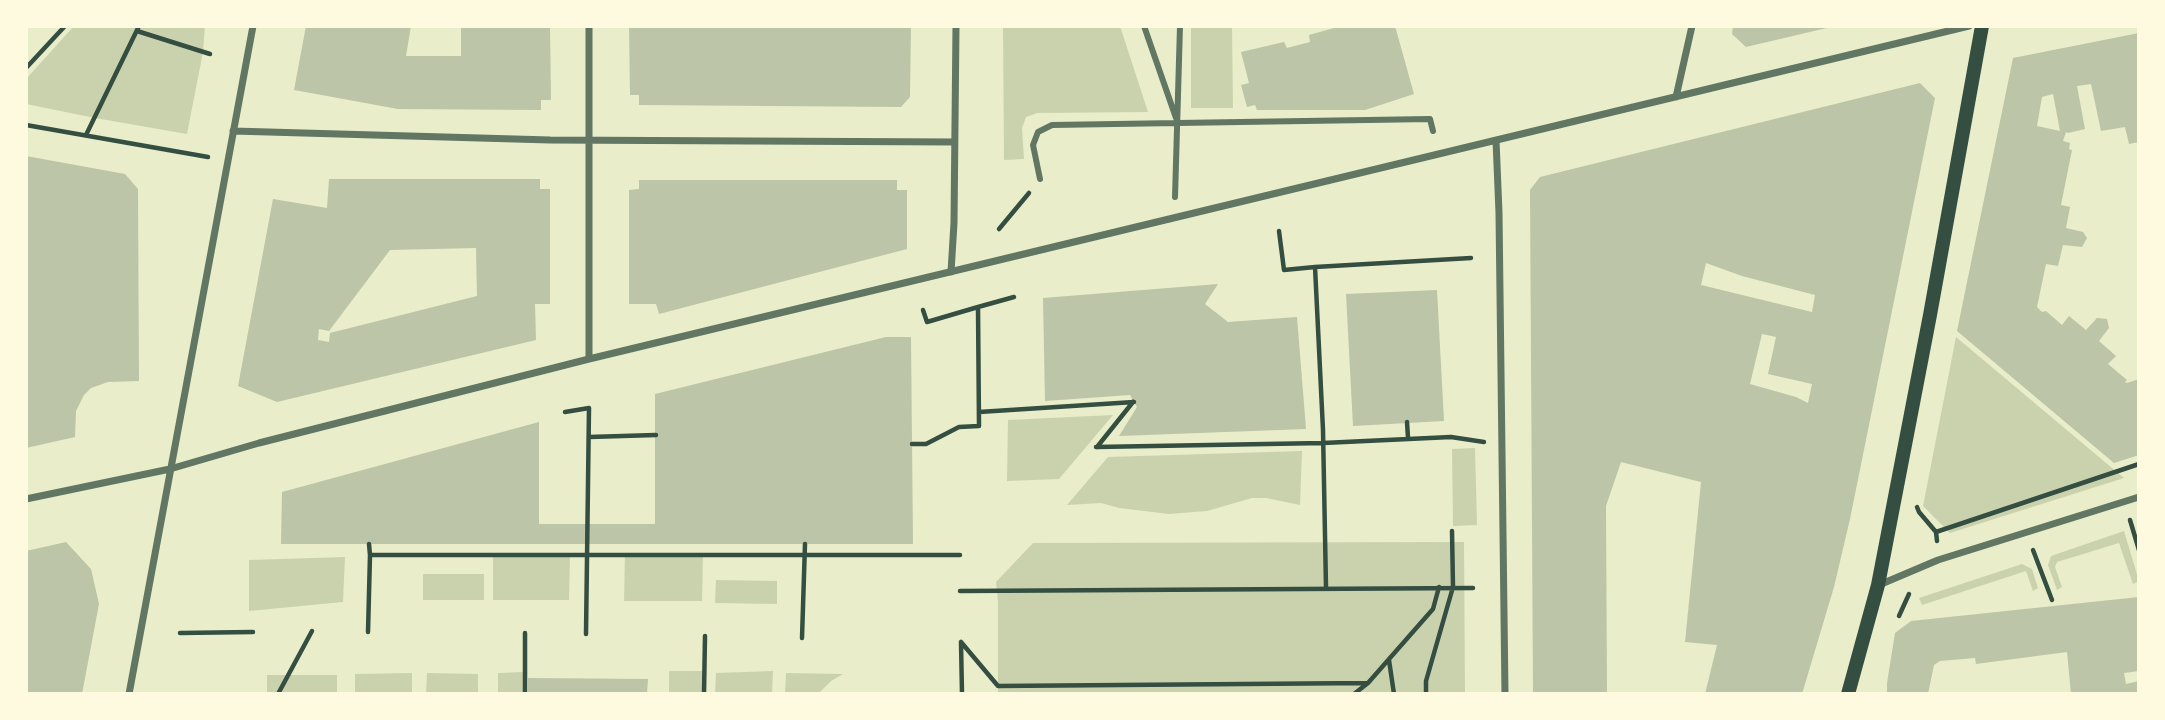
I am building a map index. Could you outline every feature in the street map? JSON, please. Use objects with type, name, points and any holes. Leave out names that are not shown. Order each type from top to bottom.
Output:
[{"type":"main road","points":[[1852,690],[1878,585],[1982,26]]},
{"type":"street","points":[[129,694],[253,26]]},
{"type":"street","points":[[589,26],[589,359]]},
{"type":"street","points":[[951,272],[956,26]]},
{"type":"street","points":[[1144,26],[1178,124]]},
{"type":"street","points":[[1175,197],[1180,26]]},
{"type":"street","points":[[1676,97],[1692,26]]},
{"type":"street","points":[[26,499],[170,468],[589,359],[1969,26]]},
{"type":"street","points":[[1040,179],[1033,145],[1038,132],[1052,125],[1430,119],[1433,131]]},
{"type":"street","points":[[233,131],[550,140],[954,142]]},
{"type":"street","points":[[1496,140],[1505,694]]},
{"type":"street","points":[[1878,585],[1938,560],[2139,496]]},
{"type":"path","points":[[26,68],[65,26]]},
{"type":"path","points":[[86,135],[138,28],[210,54]]},
{"type":"path","points":[[26,125],[191,154]]},
{"type":"path","points":[[999,229],[1040,179]]},
{"type":"path","points":[[1279,231],[1284,270],[1471,258]]},
{"type":"path","points":[[1315,267],[1326,588]]},
{"type":"path","points":[[923,310],[928,322],[1014,297]]},
{"type":"path","points":[[912,444],[926,444],[959,427],[979,426],[978,307]]},
{"type":"path","points":[[979,411],[1134,402],[1096,447],[1323,443],[1459,437],[1502,446]]},
{"type":"path","points":[[565,412],[589,408],[586,634]]},
{"type":"path","points":[[1407,422],[1408,438]]},
{"type":"path","points":[[589,437],[656,435]]},
{"type":"path","points":[[1936,532],[2139,464]]},
{"type":"path","points":[[2130,520],[2139,550]]},
{"type":"path","points":[[1426,694],[1426,681],[1453,587],[1452,531]]},
{"type":"path","points":[[368,632],[369,544]]},
{"type":"path","points":[[802,638],[805,544]]},
{"type":"path","points":[[2034,550],[2052,600]]},
{"type":"path","points":[[370,555],[960,555]]},
{"type":"path","points":[[1354,694],[1368,684],[1433,609],[1439,587]]},
{"type":"path","points":[[960,591],[1473,588]]},
{"type":"path","points":[[278,694],[312,631]]},
{"type":"path","points":[[180,633],[253,632]]},
{"type":"path","points":[[525,633],[525,694]]},
{"type":"path","points":[[704,694],[705,636]]},
{"type":"path","points":[[962,694],[961,642],[998,686],[1368,684]]},
{"type":"path","points":[[1389,660],[1394,694]]},
{"type":"green space","points":[[74,26],[205,26],[203,52],[187,134],[26,104],[26,79]]},
{"type":"green space","points":[[1003,26],[1120,26],[1148,112],[1037,113],[1026,117],[1022,128],[1024,159],[1004,160]]},
{"type":"green space","points":[[1191,26],[1232,26],[1233,108],[1191,108]]},
{"type":"green space","points":[[1956,337],[2124,478],[1950,533],[1923,506]]},
{"type":"green space","points":[[1113,415],[1059,479],[1007,481],[1008,420]]},
{"type":"green space","points":[[1475,448],[1477,525],[1453,526],[1452,449]]},
{"type":"green space","points":[[1302,451],[1300,505],[1252,498],[1207,511],[1169,514],[1101,503],[1067,505],[1108,457]]},
{"type":"green space","points":[[2124,531],[2139,581],[2133,584],[2119,543],[2057,562],[2055,567],[2062,587],[2057,590],[2048,565],[2051,556]]},
{"type":"green space","points":[[1464,542],[1465,694],[998,694],[996,582],[1033,543]]},
{"type":"green space","points":[[625,554],[703,554],[702,601],[624,601]]},
{"type":"green space","points":[[493,555],[570,555],[569,600],[493,600]]},
{"type":"green space","points":[[345,557],[343,602],[249,611],[249,560]]},
{"type":"green space","points":[[2022,564],[2032,569],[2038,588],[2033,591],[2026,571],[1922,605],[1919,598]]},
{"type":"green space","points":[[423,574],[484,574],[484,600],[423,600]]},
{"type":"green space","points":[[716,580],[777,581],[777,604],[715,603]]},
{"type":"green space","points":[[669,671],[704,671],[704,694],[669,694]]},
{"type":"green space","points":[[773,671],[772,694],[715,694],[716,673]]},
{"type":"green space","points":[[525,672],[525,694],[498,694],[498,673]]},
{"type":"green space","points":[[412,673],[412,694],[355,694],[355,674]]},
{"type":"green space","points":[[427,673],[478,674],[478,694],[426,694]]},
{"type":"green space","points":[[786,673],[843,674],[818,694],[785,694]]},
{"type":"green space","points":[[267,675],[337,675],[337,694],[267,694]]},
{"type":"building","points":[[306,26],[411,26],[406,56],[461,56],[461,26],[550,26],[551,100],[541,100],[541,110],[398,109],[294,90]]},
{"type":"building","points":[[629,26],[911,26],[910,97],[901,107],[639,105],[639,95],[630,95]]},
{"type":"building","points":[[1341,26],[1395,26],[1414,94],[1365,110],[1257,110],[1255,105],[1247,107],[1241,85],[1249,83],[1241,52],[1284,42],[1287,48],[1310,42],[1309,35]]},
{"type":"building","points":[[1733,26],[1831,27],[1746,47],[1732,34]]},
{"type":"building","points":[[2139,33],[2139,142],[2129,144],[2125,127],[2101,131],[2091,84],[2077,86],[2085,129],[2066,132],[2063,141],[2070,143],[2069,149],[2072,150],[2061,205],[2070,207],[2066,228],[2083,232],[2087,238],[2082,247],[2063,245],[2058,266],[2046,264],[2037,307],[2062,325],[2069,316],[2086,330],[2097,318],[2107,319],[2109,328],[2099,341],[2116,356],[2108,364],[2127,380],[2127,383],[2139,379],[2139,455],[2114,463],[1957,331],[2013,58]],"holes":[[[2053,94],[2060,131],[2037,126],[2042,97]]]},
{"type":"building","points":[[1920,83],[1935,98],[1850,519],[1834,587],[1802,694],[1705,694],[1717,645],[1685,642],[1701,482],[1621,462],[1606,506],[1607,694],[1533,694],[1530,190],[1540,177]],"holes":[[[1706,263],[1742,276],[1815,295],[1812,312],[1701,285]],[[1762,334],[1776,337],[1768,374],[1812,384],[1808,403],[1750,384]]]},
{"type":"building","points":[[26,156],[125,174],[138,189],[139,381],[108,382],[91,388],[76,411],[75,437],[26,448]]},
{"type":"building","points":[[329,179],[540,179],[540,189],[550,189],[550,304],[535,304],[536,340],[277,402],[238,386],[273,199],[327,208]],"holes":[[[476,248],[477,296],[330,333],[329,342],[318,340],[319,329],[329,331],[390,250]]]},
{"type":"building","points":[[639,180],[897,180],[897,190],[907,190],[907,249],[659,314],[656,304],[629,304],[629,190],[639,189]]},
{"type":"building","points":[[1218,284],[1205,304],[1228,322],[1297,317],[1306,429],[1119,436],[1137,407],[1130,395],[1045,401],[1043,298]]},
{"type":"building","points":[[1437,290],[1444,421],[1353,426],[1346,294]]},
{"type":"building","points":[[886,337],[911,337],[913,544],[281,544],[282,492],[539,422],[539,524],[655,524],[655,394]]},
{"type":"building","points":[[66,542],[91,569],[99,604],[82,694],[26,694],[26,551]]},
{"type":"building","points":[[2139,597],[2139,671],[2124,673],[2126,684],[2139,681],[2139,694],[2071,694],[2067,652],[1976,664],[1975,658],[1940,661],[1934,665],[1928,694],[1887,694],[1895,633],[1911,621]]},
{"type":"building","points":[[528,678],[648,679],[647,694],[528,694]]}]
